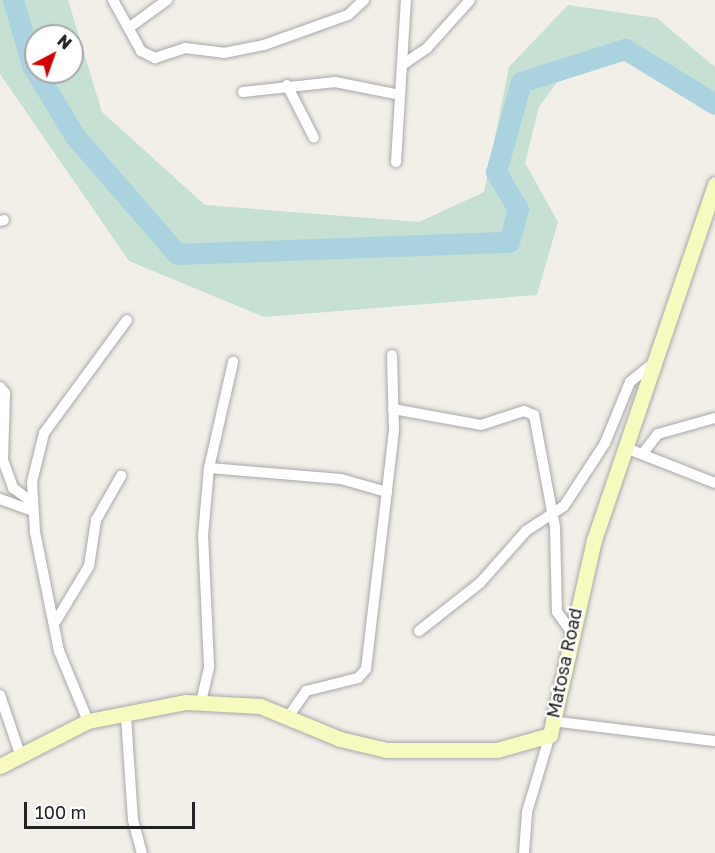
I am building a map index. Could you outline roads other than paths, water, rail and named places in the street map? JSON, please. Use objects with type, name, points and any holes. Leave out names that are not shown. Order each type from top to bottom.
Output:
[{"type":"street","points":[[113,0],[150,56],[185,48],[224,53],[348,15],[364,0]]},
{"type":"street","points":[[130,27],[167,0]]},
{"type":"street","points":[[396,162],[400,95],[405,63],[406,0]]},
{"type":"street","points":[[405,63],[427,48],[470,0]]},
{"type":"street","points":[[243,92],[287,85],[335,82],[400,95]]},
{"type":"street","points":[[287,85],[314,138]]},
{"type":"street","name":"Matosa Road","points":[[0,766],[88,721],[126,717],[201,702],[260,706],[340,740],[387,750],[497,750],[551,728],[570,630],[626,448],[715,184]]},
{"type":"street","points":[[88,721],[67,676],[31,506],[42,438],[128,320]]},
{"type":"street","points":[[288,717],[306,691],[358,678],[366,669],[387,492],[393,409],[392,355]]},
{"type":"street","points":[[419,631],[480,583],[526,531],[553,514],[605,443],[633,377],[657,361]]},
{"type":"street","points":[[201,702],[209,666],[203,536],[209,468],[233,362]]},
{"type":"street","points":[[0,387],[5,393],[3,460],[13,488],[31,506]]},
{"type":"street","points":[[393,409],[481,425],[530,412],[537,420],[553,514],[557,612],[570,630]]},
{"type":"street","points":[[643,453],[658,434],[715,418]]},
{"type":"street","points":[[626,448],[715,483]]},
{"type":"street","points":[[209,468],[341,479],[387,492]]},
{"type":"street","points":[[56,621],[89,566],[96,520],[121,476]]},
{"type":"street","points":[[0,499],[31,506]]},
{"type":"street","points":[[0,695],[20,754]]},
{"type":"street","points":[[126,717],[133,820],[142,853]]},
{"type":"street","points":[[524,853],[527,812],[551,728],[715,741]]},
{"type":"waterway","points":[[13,0],[32,65],[74,135],[177,254],[509,242],[518,209],[496,172],[521,82],[625,49],[715,104]]}]
